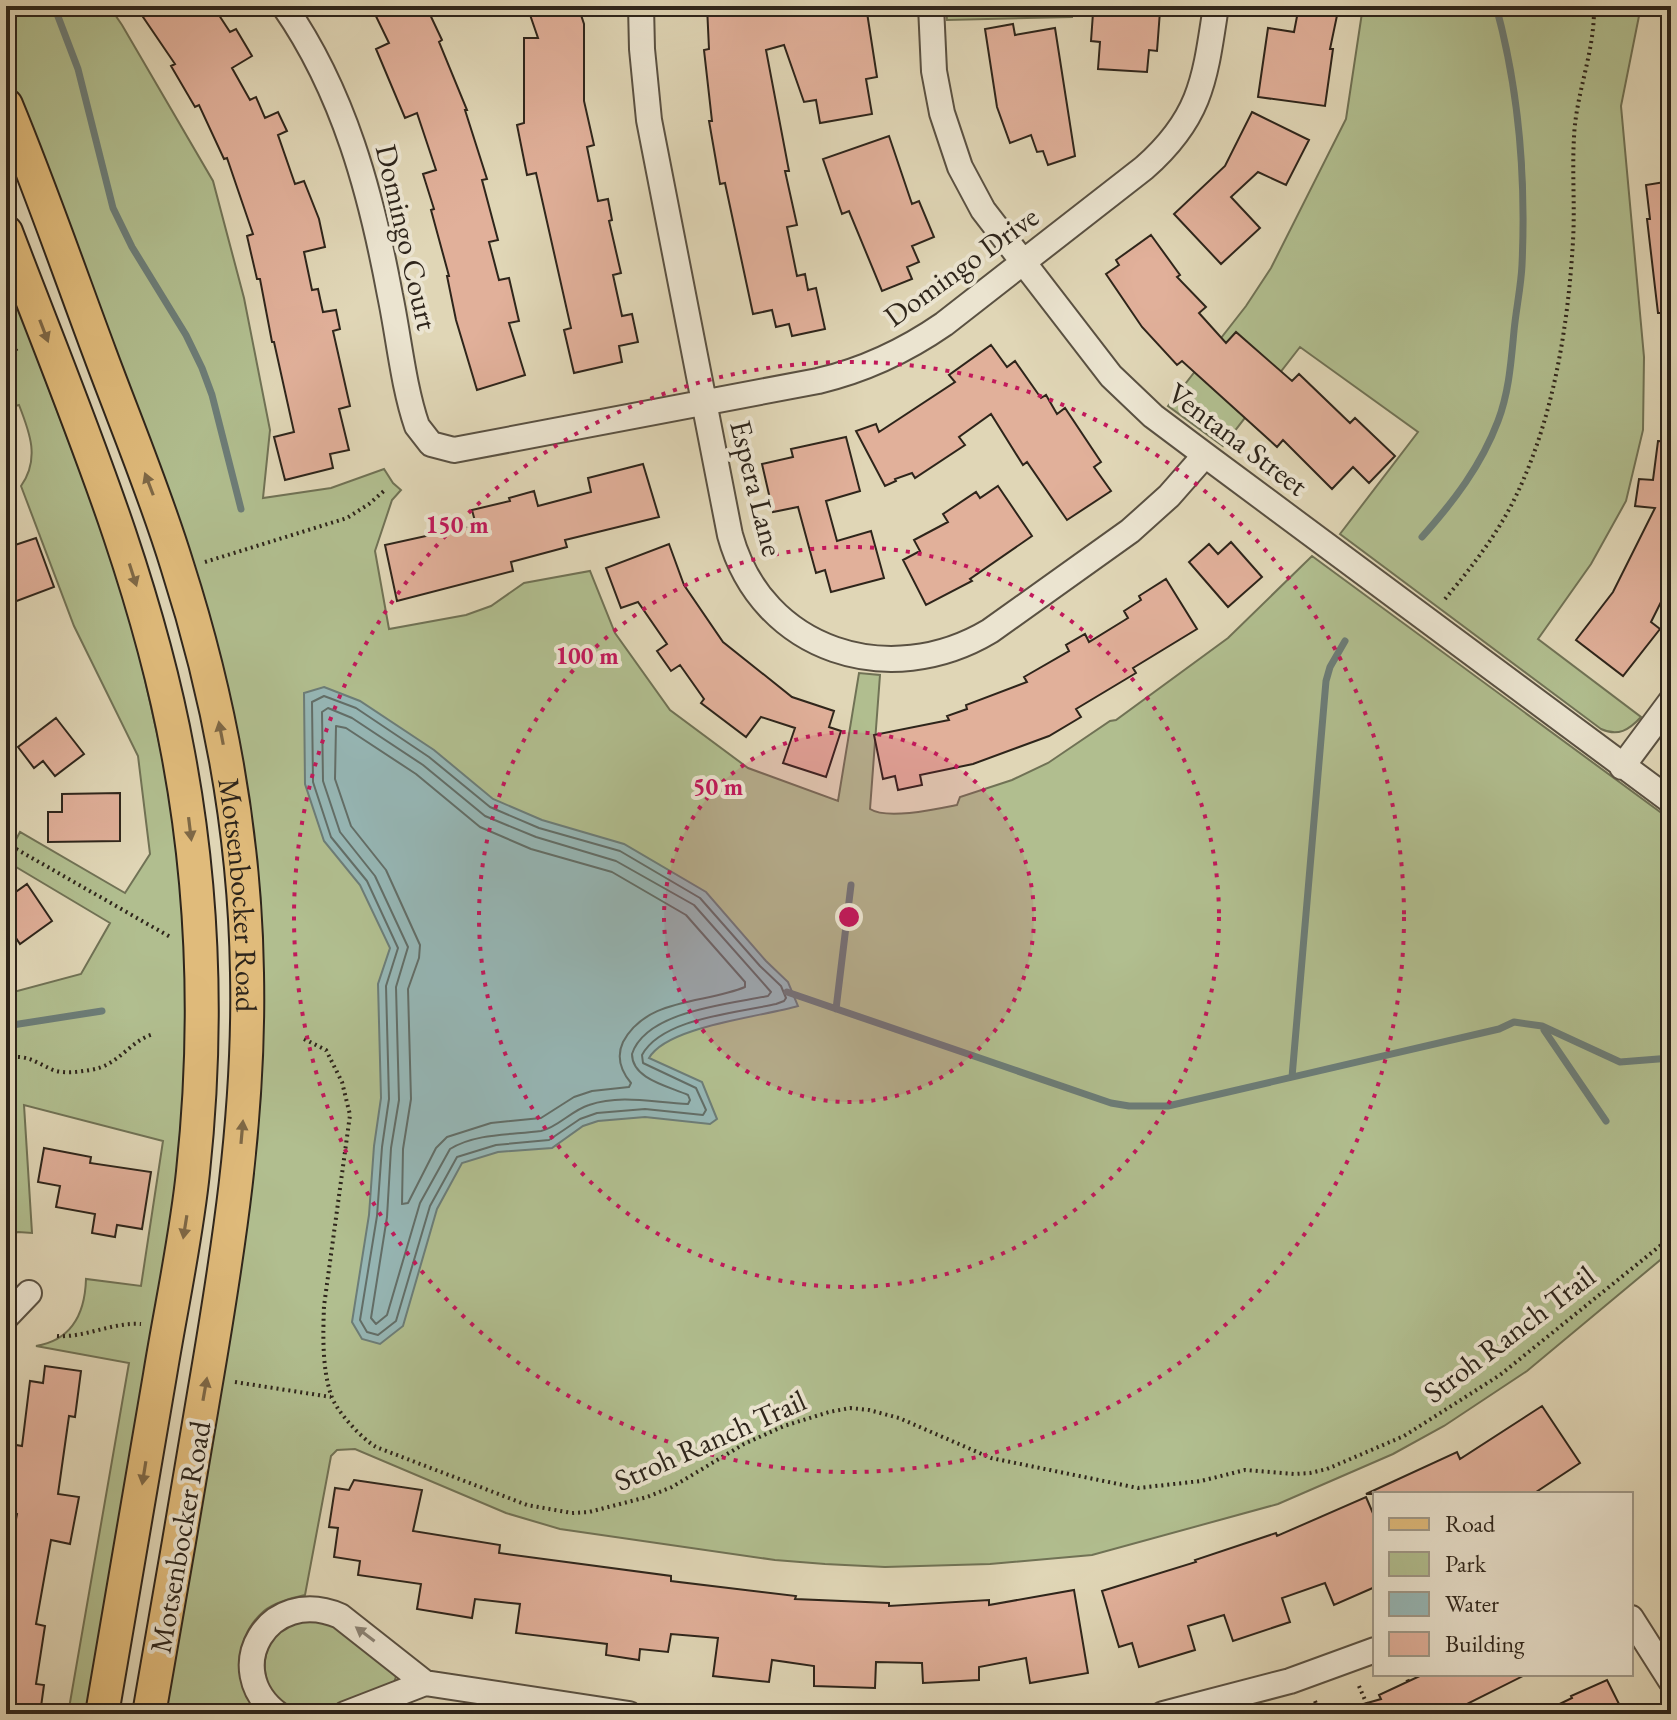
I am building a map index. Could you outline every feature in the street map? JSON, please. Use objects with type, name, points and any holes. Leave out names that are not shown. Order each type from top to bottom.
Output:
[{"type":"main road","name":"Motsenbocker Road","points":[[6,105],[157,506],[186,593],[205,659],[220,731],[235,818],[243,897],[247,1042],[237,1181],[149,1714]]},
{"type":"main road","name":"Motsenbocker Road","points":[[6,232],[114,516],[147,618],[179,754],[199,912],[202,1030],[190,1198],[102,1714]]},
{"type":"street","name":"Domingo Court","points":[[284,6],[323,73],[357,154],[378,231],[413,415],[426,453]]},
{"type":"street","name":"Espera Lane","points":[[641,6],[649,120],[730,535],[748,580],[772,610],[796,630],[827,647],[873,659],[931,656],[966,644],[990,631],[1130,531],[1160,505],[1205,455]]},
{"type":"street","name":"Ventana Street","points":[[931,6],[934,71],[950,139],[975,197],[1022,263],[1123,389],[1153,416],[1671,801]]},
{"type":"street","name":"Domingo Drive","points":[[426,453],[473,448],[836,377],[882,360],[944,324],[1144,168],[1174,140],[1200,88],[1216,6]]},
{"type":"street","points":[[1622,767],[1671,701]]},
{"type":"street","points":[[6,1317],[29,1293]]},
{"type":"street","points":[[278,1714],[267,1705],[255,1684],[253,1654],[267,1626],[275,1619],[296,1610],[318,1609],[340,1616],[425,1683],[568,1709],[629,1714]]},
{"type":"street","points":[[1633,1621],[1671,1681]]},
{"type":"street","points":[[1163,1714],[1290,1681],[1373,1651]]},
{"type":"street","points":[[345,1714],[425,1683]]},
{"type":"path","points":[[1445,599],[1488,544],[1514,501],[1538,441],[1558,364],[1573,242],[1575,122],[1592,51],[1594,6]]},
{"type":"path","points":[[6,357],[19,347]]},
{"type":"path","points":[[6,381],[16,415]]},
{"type":"path","points":[[205,562],[347,518],[385,490]]},
{"type":"path","points":[[11,846],[172,938]]},
{"type":"path","points":[[6,1058],[26,1056],[61,1072],[94,1070],[113,1063],[145,1037],[154,1034]]},
{"type":"path","name":"Stroh Ranch Trail","points":[[304,1039],[326,1050],[342,1082],[350,1115],[324,1306],[331,1397],[357,1433],[376,1447],[527,1505],[562,1513],[589,1512],[647,1497],[672,1487],[735,1449],[772,1432],[816,1415],[850,1408],[899,1418],[991,1458],[1138,1488],[1201,1481],[1245,1470],[1295,1474],[1327,1469],[1404,1436],[1500,1375],[1671,1237]]},
{"type":"path","points":[[57,1336],[141,1324]]},
{"type":"path","points":[[235,1382],[331,1397]]},
{"type":"path","points":[[1406,1676],[1408,1681]]},
{"type":"path","points":[[1359,1686],[1371,1714]]},
{"type":"path","points":[[1315,1701],[1320,1714]]},
{"type":"path","points":[[1302,1705],[1305,1714]]},
{"type":"green space","points":[[6,6],[109,6],[122,25],[213,181],[244,298],[270,430],[263,498],[331,488],[384,469],[401,490],[392,500],[375,551],[389,629],[466,615],[491,606],[524,583],[590,571],[615,633],[670,710],[748,768],[838,801],[859,673],[880,675],[870,809],[888,814],[912,813],[957,805],[960,797],[1012,780],[1048,763],[1116,720],[1228,638],[1312,556],[1671,820],[1671,1251],[1527,1371],[1444,1426],[1393,1454],[1278,1504],[1092,1555],[990,1564],[885,1567],[775,1560],[560,1529],[506,1513],[355,1449],[337,1450],[331,1456],[305,1595],[264,1611],[246,1635],[242,1648],[241,1676],[251,1703],[260,1714],[163,1714],[249,1205],[260,1078],[250,831],[20,102],[6,70]]},
{"type":"green space","points":[[946,6],[1072,6],[1072,17],[947,20]]},
{"type":"green space","points":[[1363,6],[1641,6],[1621,106],[1644,357],[1643,430],[1626,501],[1591,564],[1538,639],[1641,717],[1623,731],[1601,729],[1340,534],[1418,432],[1300,347],[1223,446],[1168,406],[1246,306],[1271,268],[1346,119]]},
{"type":"green space","points":[[6,276],[106,540],[132,622],[167,778],[177,849],[186,958],[185,1081],[173,1211],[87,1714],[68,1714],[129,1363],[36,1346],[59,1338],[74,1323],[83,1303],[86,1279],[141,1286],[163,1141],[24,1105],[32,1233],[18,1232],[6,1236],[6,994],[81,974],[110,923],[6,861],[6,858],[20,832],[125,893],[150,854],[138,756],[74,626],[21,486],[32,456],[27,426],[19,405],[12,407],[6,402]]},
{"type":"green space","points":[[311,1619],[336,1626],[397,1674],[393,1685],[314,1713],[289,1708],[277,1699],[269,1687],[265,1672],[270,1643],[279,1631],[293,1622]]},
{"type":"water","points":[[324,687],[360,701],[434,750],[493,799],[542,820],[624,844],[706,892],[788,982],[798,1006],[694,1030],[659,1047],[649,1058],[702,1082],[717,1119],[710,1124],[645,1117],[598,1121],[583,1126],[552,1148],[498,1152],[462,1163],[437,1209],[403,1326],[380,1344],[362,1339],[352,1322],[369,1215],[381,1098],[378,984],[390,948],[360,885],[324,841],[305,784],[304,693]]},
{"type":"building","points":[[153,6],[213,6],[230,32],[236,29],[252,56],[232,68],[250,100],[256,97],[265,118],[278,112],[287,131],[278,135],[295,184],[304,181],[319,219],[325,247],[304,252],[312,290],[318,289],[323,312],[336,310],[340,329],[333,331],[350,406],[339,409],[349,450],[330,454],[333,468],[285,480],[274,437],[294,432],[260,279],[257,279],[247,236],[253,234],[227,158],[224,159],[199,105],[195,107],[171,66],[175,64],[141,14]]},
{"type":"building","points":[[371,6],[426,6],[442,40],[439,42],[467,110],[487,179],[482,180],[498,240],[489,242],[499,280],[509,278],[519,321],[509,323],[525,375],[477,390],[456,320],[449,276],[431,210],[434,209],[423,174],[436,170],[417,113],[405,118],[376,49],[389,43]]},
{"type":"building","points":[[527,6],[578,6],[584,24],[584,101],[594,145],[587,147],[598,201],[608,199],[612,220],[609,221],[621,273],[613,275],[622,316],[632,314],[638,342],[619,346],[622,362],[574,373],[564,330],[571,328],[536,173],[527,175],[517,125],[524,123],[524,38],[538,38]]},
{"type":"building","points":[[707,6],[866,6],[877,77],[866,79],[872,114],[820,123],[816,100],[804,102],[784,45],[766,50],[797,225],[787,227],[797,276],[805,274],[808,290],[816,288],[825,329],[792,336],[789,324],[776,327],[772,310],[753,314],[725,183],[720,184],[709,121],[712,121],[704,50],[709,49]]},
{"type":"building","points":[[1299,6],[1339,6],[1330,49],[1333,49],[1325,106],[1258,97],[1268,28],[1294,32]]},
{"type":"building","points":[[1130,8],[1160,11],[1157,51],[1149,50],[1147,72],[1098,69],[1100,42],[1091,41],[1093,13],[1129,16]]},
{"type":"building","points":[[1013,24],[1015,35],[1055,28],[1075,156],[1048,165],[1043,151],[1037,152],[1031,135],[1010,143],[997,107],[985,29]]},
{"type":"building","points":[[1252,112],[1309,140],[1286,185],[1258,172],[1231,197],[1260,228],[1221,264],[1174,214],[1225,166]]},
{"type":"building","points":[[889,136],[912,204],[919,201],[934,237],[912,246],[919,262],[907,267],[912,279],[882,291],[849,211],[842,214],[823,159]]},
{"type":"building","points":[[1671,181],[1671,313],[1658,313],[1646,185]]},
{"type":"building","points":[[1151,235],[1180,275],[1177,277],[1206,307],[1199,313],[1226,343],[1236,332],[1292,381],[1299,374],[1350,423],[1355,418],[1395,456],[1369,483],[1353,467],[1332,489],[1283,440],[1277,447],[1182,361],[1177,365],[1142,327],[1106,274],[1119,265],[1116,260]]},
{"type":"building","points":[[991,345],[1007,367],[1015,361],[1041,398],[1046,395],[1057,414],[1065,408],[1101,462],[1094,467],[1111,491],[1067,520],[1027,462],[1023,465],[991,414],[959,437],[965,445],[915,478],[912,473],[885,486],[856,431],[876,424],[879,432],[955,382],[949,375]]},
{"type":"building","points":[[846,437],[860,491],[826,501],[837,541],[871,531],[884,578],[831,592],[825,570],[816,573],[798,507],[773,512],[762,464],[793,457],[791,449]]},
{"type":"building","points":[[1658,441],[1671,442],[1671,582],[1651,622],[1660,629],[1623,676],[1576,640],[1613,592],[1655,508],[1635,506],[1639,479],[1653,480]]},
{"type":"building","points":[[643,464],[659,517],[565,540],[567,547],[511,562],[513,571],[397,601],[385,545],[476,525],[472,510],[510,501],[509,498],[534,491],[538,506],[591,492],[588,478]]},
{"type":"building","points":[[998,486],[1032,536],[970,579],[972,581],[926,605],[903,560],[920,551],[914,540],[948,522],[943,514],[976,492],[980,498]]},
{"type":"building","points":[[36,538],[54,587],[6,605],[6,548]]},
{"type":"building","points":[[1231,542],[1262,577],[1228,607],[1189,562],[1209,544],[1218,554]]},
{"type":"building","points":[[669,544],[684,585],[723,642],[792,697],[834,711],[829,727],[841,731],[826,777],[783,763],[795,728],[761,717],[746,737],[701,703],[704,699],[680,665],[671,671],[657,651],[667,644],[638,602],[621,608],[606,568]]},
{"type":"building","points":[[1166,579],[1197,629],[1133,668],[1136,673],[1076,709],[1081,717],[1049,736],[973,764],[920,775],[922,785],[898,790],[895,776],[883,779],[874,735],[949,720],[947,716],[967,709],[966,705],[1027,682],[1024,677],[1069,651],[1066,645],[1085,634],[1089,642],[1128,618],[1124,611],[1141,600],[1139,596]]},
{"type":"building","points":[[56,718],[84,754],[55,776],[43,761],[34,768],[18,747]]},
{"type":"building","points":[[120,793],[120,841],[48,842],[48,812],[62,812],[62,794]]},
{"type":"building","points":[[27,884],[52,921],[20,944],[6,923],[6,899]]},
{"type":"building","points":[[44,1148],[91,1157],[90,1163],[151,1172],[142,1229],[117,1225],[115,1237],[92,1233],[95,1214],[56,1207],[60,1186],[38,1182]]},
{"type":"building","points":[[45,1366],[81,1371],[75,1417],[69,1416],[58,1494],[79,1497],[70,1544],[51,1540],[36,1624],[45,1626],[36,1684],[44,1685],[40,1714],[6,1714],[6,1668],[10,1644],[6,1644],[6,1550],[10,1550],[17,1514],[6,1511],[6,1484],[10,1485],[16,1445],[22,1446],[30,1381],[43,1383]]},
{"type":"building","points":[[1542,1406],[1580,1463],[1536,1492],[1366,1494],[1457,1452],[1460,1459]]},
{"type":"building","points":[[354,1480],[422,1490],[413,1531],[500,1545],[499,1553],[671,1576],[671,1581],[796,1596],[795,1599],[889,1603],[889,1606],[989,1600],[989,1605],[1074,1590],[1088,1673],[1030,1683],[1026,1658],[979,1667],[979,1680],[923,1683],[922,1663],[876,1662],[875,1688],[814,1686],[814,1666],[772,1660],[769,1682],[713,1676],[718,1638],[671,1634],[668,1652],[640,1649],[639,1660],[606,1655],[607,1644],[516,1633],[520,1604],[475,1599],[472,1618],[417,1609],[421,1584],[358,1575],[360,1561],[334,1557],[338,1528],[329,1527],[335,1488],[349,1490]]},
{"type":"building","points":[[1366,1497],[1373,1513],[1373,1588],[1334,1605],[1325,1583],[1282,1598],[1290,1622],[1233,1641],[1224,1615],[1188,1626],[1195,1650],[1139,1667],[1132,1643],[1119,1647],[1102,1591],[1276,1533],[1277,1536]]},
{"type":"building","points":[[1420,1676],[1523,1676],[1447,1714],[1347,1714],[1346,1709],[1381,1699],[1379,1695]]},
{"type":"building","points":[[1607,1680],[1624,1714],[1539,1714],[1571,1696]]},
{"type":"waterway","points":[[54,6],[78,69],[113,208],[202,368],[212,395],[241,509]]},
{"type":"waterway","points":[[1422,537],[1475,468],[1502,410],[1509,377],[1521,273],[1522,167],[1510,70],[1496,6]]},
{"type":"waterway","points":[[1292,1077],[1326,681],[1345,641]]},
{"type":"waterway","points":[[836,1009],[851,885]]},
{"type":"waterway","points":[[787,992],[1111,1103],[1129,1106],[1168,1106],[1499,1029],[1514,1022],[1542,1026],[1620,1062],[1671,1058]]},
{"type":"waterway","points":[[6,1026],[102,1011]]},
{"type":"waterway","points":[[1544,1030],[1606,1121]]}]
